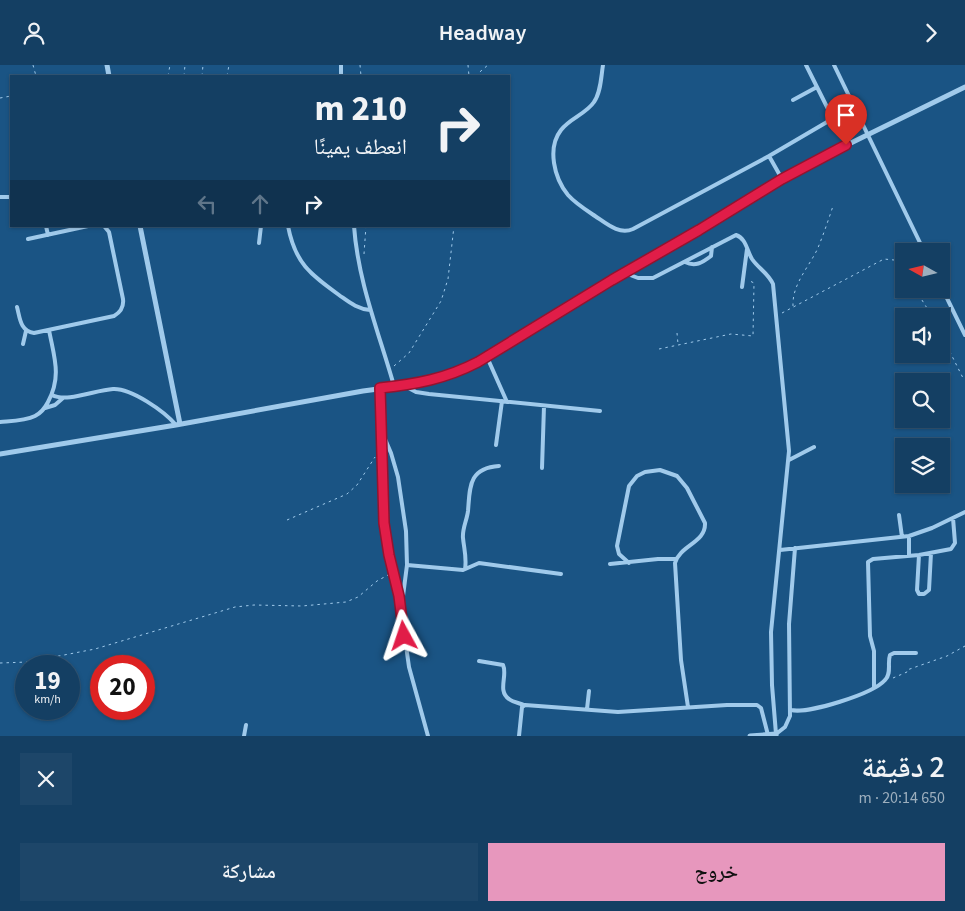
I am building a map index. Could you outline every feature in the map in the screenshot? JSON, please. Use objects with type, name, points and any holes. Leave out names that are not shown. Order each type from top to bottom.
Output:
[{"type":"street","points":[[0,454],[442,378],[487,357],[825,155],[965,87]]},
{"type":"street","points":[[140,227],[178,424]]},
{"type":"street","points":[[750,736],[776,735]]},
{"type":"lane","points":[[603,65],[596,98],[587,110],[561,130],[555,143],[554,158],[558,176],[567,194],[582,207],[622,231],[633,229],[769,156],[827,122],[830,112],[806,65]]},
{"type":"lane","points":[[834,65],[920,243]]},
{"type":"lane","points":[[793,100],[817,87]]},
{"type":"lane","points":[[769,156],[782,179]]},
{"type":"lane","points":[[46,227],[48,235]]},
{"type":"lane","points":[[28,239],[84,227]]},
{"type":"lane","points":[[17,307],[21,325],[26,331],[34,333],[114,316],[121,309],[123,299],[109,232],[105,227]]},
{"type":"lane","points":[[259,243],[262,227]]},
{"type":"lane","points":[[288,227],[294,249],[299,259],[314,277],[355,307],[370,311]]},
{"type":"lane","points":[[354,227],[358,258],[370,311],[394,386]]},
{"type":"lane","points":[[625,273],[638,279],[652,278],[736,235],[743,239],[752,259],[768,275],[773,284],[788,434],[788,460],[771,649],[776,735]]},
{"type":"lane","points":[[685,262],[698,265],[711,256],[712,247]]},
{"type":"lane","points":[[742,287],[747,249]]},
{"type":"lane","points":[[947,298],[965,335]]},
{"type":"lane","points":[[45,408],[56,383],[57,372],[49,330]]},
{"type":"lane","points":[[23,344],[26,331]]},
{"type":"lane","points":[[487,357],[504,402],[496,445]]},
{"type":"lane","points":[[403,385],[422,393],[600,411]]},
{"type":"lane","points":[[380,388],[384,523],[401,609],[409,667],[428,736]]},
{"type":"lane","points":[[52,395],[64,398],[108,389],[124,390],[134,394],[178,424]]},
{"type":"lane","points":[[0,422],[34,416],[64,398]]},
{"type":"lane","points":[[542,468],[544,406]]},
{"type":"lane","points":[[381,429],[399,485],[406,531],[407,565],[401,609]]},
{"type":"lane","points":[[788,460],[814,447]]},
{"type":"lane","points":[[465,569],[466,558],[463,533],[467,516],[470,483],[477,473],[490,467],[498,466]]},
{"type":"lane","points":[[628,563],[619,554],[617,546],[629,486],[641,474],[666,471],[680,479],[705,523],[702,535],[681,552],[676,559],[675,567],[679,637],[688,707]]},
{"type":"lane","points":[[780,550],[902,537],[932,528],[965,512]]},
{"type":"lane","points":[[899,515],[902,537]]},
{"type":"lane","points":[[874,687],[874,651],[870,636],[867,563],[871,559],[919,555],[949,550],[954,547],[953,518]]},
{"type":"lane","points":[[909,535],[909,556]]},
{"type":"lane","points":[[776,735],[788,722],[791,710],[790,624],[794,548]]},
{"type":"lane","points":[[919,555],[916,590],[919,594],[924,595],[929,589],[932,553]]},
{"type":"lane","points":[[610,564],[676,559]]},
{"type":"lane","points":[[407,565],[465,569],[479,563],[561,574]]},
{"type":"lane","points":[[791,710],[802,711],[831,705],[874,687],[885,681],[889,674],[890,655],[916,653]]},
{"type":"lane","points":[[479,661],[503,665],[505,669],[503,688],[505,695],[510,700],[524,705],[635,712],[688,707],[757,705],[761,708],[768,735]]},
{"type":"lane","points":[[587,709],[589,691]]},
{"type":"lane","points":[[519,736],[522,707],[524,705]]},
{"type":"lane","points":[[244,736],[246,725]]},
{"type":"path","points":[[476,75],[488,65]]},
{"type":"path","points":[[793,307],[796,287],[818,247],[833,206]]},
{"type":"path","points":[[364,257],[366,227]]},
{"type":"path","points":[[389,369],[399,363],[409,353],[441,301],[448,279],[454,227]]},
{"type":"path","points":[[776,315],[884,259],[895,261]]},
{"type":"path","points":[[658,349],[731,334],[754,336],[754,283],[743,277]]},
{"type":"path","points":[[677,333],[678,345]]},
{"type":"path","points":[[950,352],[963,378]]},
{"type":"path","points":[[288,520],[347,494],[357,485],[370,464],[381,452]]},
{"type":"path","points":[[0,663],[28,662],[102,647],[235,607],[346,603],[358,597],[377,581],[393,573]]},
{"type":"path","points":[[885,681],[907,672],[907,670],[947,657],[965,646]]},
{"type":"route","points":[[404,636],[399,596],[389,555],[384,523],[380,388],[416,384],[442,378],[478,362],[782,179],[846,145]]}]
